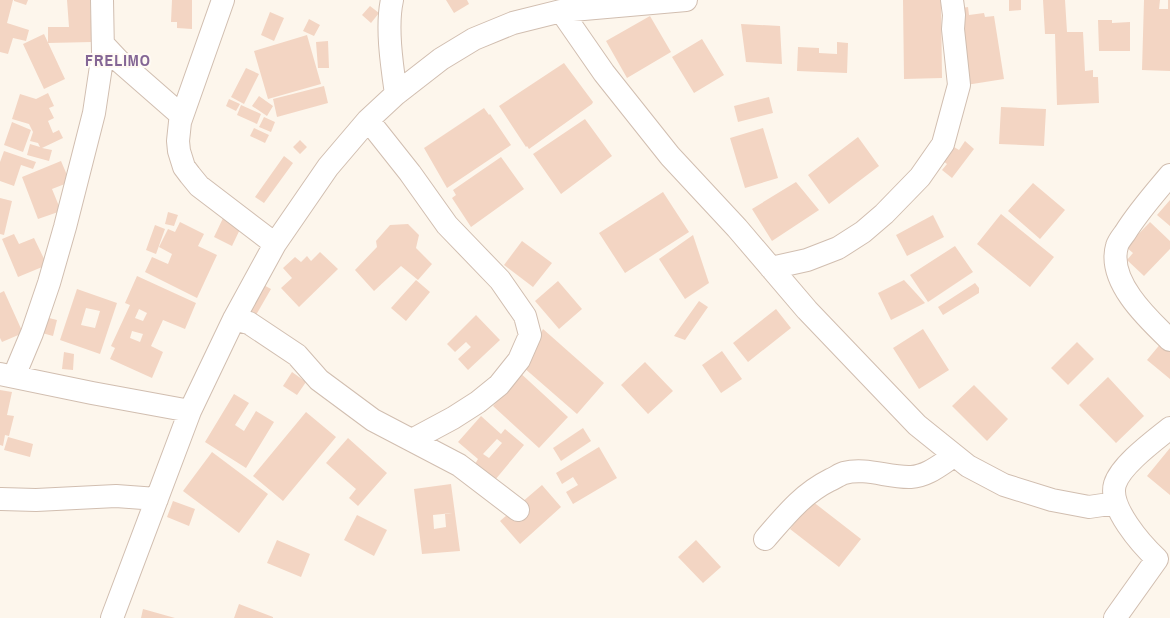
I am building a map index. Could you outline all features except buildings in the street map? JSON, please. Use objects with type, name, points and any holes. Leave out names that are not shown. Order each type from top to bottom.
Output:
[{"type":"street","points":[[102,0],[103,52],[94,113],[67,220],[49,283],[32,333],[7,375],[92,393],[190,411]]},
{"type":"street","points":[[222,0],[180,122],[178,141],[179,151],[184,167],[199,186],[275,244]]},
{"type":"street","points":[[392,0],[390,8],[390,54],[396,94]]},
{"type":"street","points":[[112,618],[190,411],[234,320],[275,244],[328,167],[368,120],[396,94],[441,59],[474,39],[513,23],[561,11],[686,0]]},
{"type":"street","points":[[771,268],[807,260],[838,248],[863,232],[884,214],[920,177],[943,144],[959,84],[953,29],[954,15],[952,0]]},
{"type":"street","points":[[561,11],[604,73],[670,156],[737,228],[806,310],[917,426],[968,466],[1004,485],[1052,500],[1089,507],[1116,503]]},
{"type":"street","points":[[103,44],[118,60],[182,116]]},
{"type":"street","points":[[368,120],[410,173],[447,225],[500,280],[525,316],[530,335],[519,360],[499,385],[478,402],[453,418],[412,440]]},
{"type":"street","points":[[1170,175],[1132,222],[1117,245],[1115,260],[1123,285],[1147,318],[1170,340]]},
{"type":"street","points":[[234,320],[249,323],[297,355],[319,380],[373,420],[459,465],[518,510]]},
{"type":"street","points":[[1115,618],[1157,559],[1145,548],[1128,526],[1116,503],[1114,485],[1122,472],[1141,452],[1170,428]]},
{"type":"street","points":[[765,539],[802,499],[817,487],[844,473],[867,472],[912,477],[932,471],[954,456]]},
{"type":"street","points":[[1,500],[36,500],[116,496],[157,499]]},
{"type":"district","name":"FRELIMO","points":[[118,60]]}]
